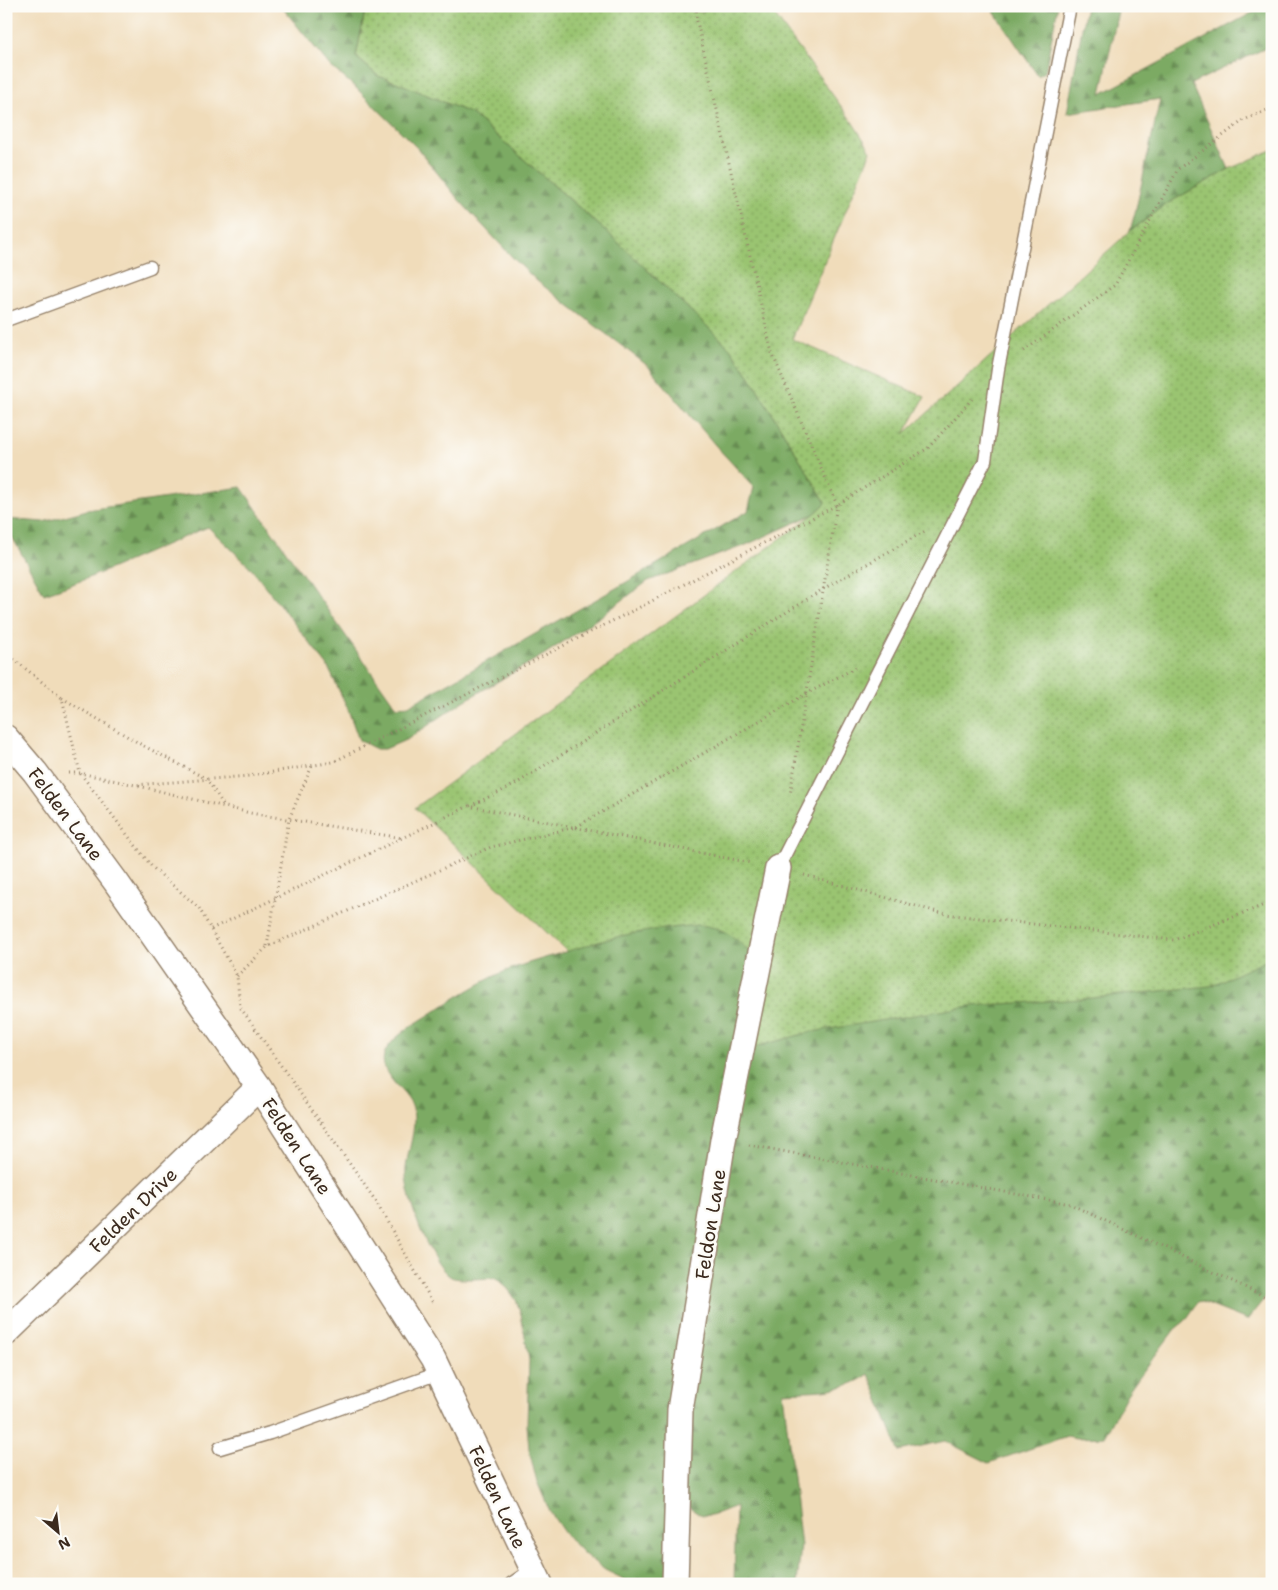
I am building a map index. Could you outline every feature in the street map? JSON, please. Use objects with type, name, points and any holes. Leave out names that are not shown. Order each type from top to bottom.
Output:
[{"type":"street","name":"Felden Lane","points":[[6,738],[36,772],[260,1087],[433,1359],[537,1577]]},
{"type":"street","name":"Feldon Lane","points":[[675,1584],[680,1410],[723,1140],[778,868]]},
{"type":"street","name":"Felden Drive","points":[[6,1333],[260,1087]]},
{"type":"lane","points":[[778,868],[985,461],[998,369],[1070,6]]},
{"type":"lane","points":[[6,320],[150,268]]},
{"type":"lane","points":[[220,1448],[270,1433],[439,1373]]},
{"type":"lane","points":[[511,1584],[537,1577]]},
{"type":"path","points":[[697,6],[696,17],[772,353],[837,505],[789,800]]},
{"type":"path","points":[[135,785],[248,776],[333,762],[837,505],[928,448],[998,369],[1115,285],[1178,169],[1244,120],[1272,108]]},
{"type":"path","points":[[211,929],[514,785],[823,589],[960,511]]},
{"type":"path","points":[[237,976],[267,947],[492,847],[576,827],[806,694],[889,651]]},
{"type":"path","points":[[62,698],[142,745],[207,779],[224,807]]},
{"type":"path","points":[[267,947],[289,819],[312,766]]},
{"type":"path","points":[[36,772],[80,773],[250,813],[403,838]]},
{"type":"path","points":[[469,806],[778,868],[945,914],[1174,940],[1272,902]]},
{"type":"path","points":[[723,1140],[1070,1204],[1272,1300]]},
{"type":"green space","points":[[281,6],[366,6],[356,57],[378,76],[472,114],[607,232],[730,348],[750,377],[826,503],[814,514],[746,545],[648,581],[545,654],[464,701],[408,739],[385,749],[376,749],[359,740],[347,707],[327,665],[249,566],[208,527],[106,571],[44,594],[6,526],[6,519],[43,522],[87,510],[241,487],[396,707],[408,706],[748,511],[754,487],[716,446],[648,366],[537,281],[514,259],[459,200],[418,149],[355,87],[330,66]]},
{"type":"green space","points":[[366,6],[648,6],[702,12],[710,6],[768,6],[851,120],[871,151],[792,339],[925,397],[904,434],[1130,231],[1170,202],[1229,169],[1272,150],[1272,1191],[1029,1388],[415,808],[814,514],[826,503],[750,377],[730,348],[607,232],[472,114],[378,76],[356,57]]},
{"type":"green space","points":[[990,6],[1058,6],[1045,72],[1038,76]]},
{"type":"green space","points":[[1086,6],[1119,6],[1101,94],[1265,6],[1272,6],[1272,45],[1191,84],[1229,169],[1170,202],[1130,231],[1160,99],[1067,113]]},
{"type":"green space","points":[[698,925],[722,930],[734,937],[751,954],[665,1584],[634,1584],[605,1570],[584,1554],[565,1534],[550,1512],[536,1479],[529,1449],[527,1425],[529,1360],[521,1314],[516,1300],[496,1278],[466,1279],[451,1277],[443,1270],[427,1244],[413,1210],[406,1179],[407,1161],[414,1124],[413,1109],[410,1102],[387,1072],[384,1056],[392,1042],[408,1028],[474,987],[508,970],[621,936]]},
{"type":"green space","points":[[1272,958],[1272,1289],[1247,1320],[1199,1301],[1185,1321],[1175,1329],[1127,1394],[1104,1437],[1076,1438],[1067,1436],[989,1463],[945,1441],[899,1451],[869,1374],[849,1385],[839,1388],[783,1392],[801,1546],[797,1584],[734,1584],[736,1506],[715,1514],[703,1515],[691,1509],[684,1502],[685,1422],[747,1049],[811,1032],[970,1006],[1082,999],[1210,986]]}]
